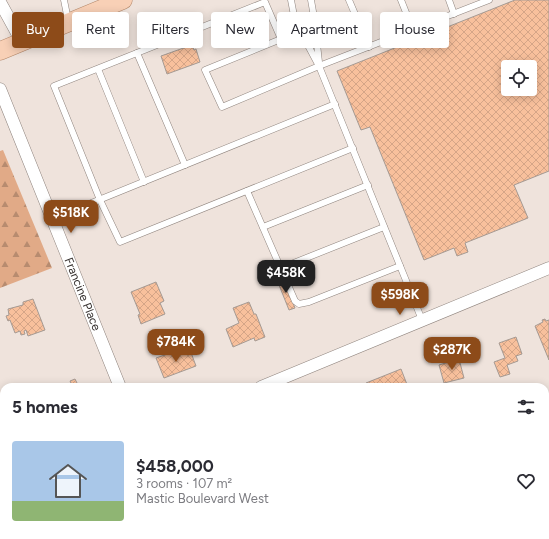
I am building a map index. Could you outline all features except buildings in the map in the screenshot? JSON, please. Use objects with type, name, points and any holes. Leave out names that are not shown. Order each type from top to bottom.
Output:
[{"type":"main road","points":[[64,25],[123,0]]},
{"type":"main road","points":[[0,51],[12,46]]},
{"type":"street","points":[[0,2],[12,24]]},
{"type":"street","name":"Francine Place","points":[[0,88],[118,383]]},
{"type":"street","points":[[271,383],[549,268]]},
{"type":"lane","points":[[64,0],[68,23]]},
{"type":"lane","points":[[291,0],[295,21],[319,66],[422,320]]},
{"type":"lane","points":[[311,0],[319,66]]},
{"type":"lane","points":[[349,0],[354,12]]},
{"type":"lane","points":[[401,0],[406,12]]},
{"type":"lane","points":[[448,0],[454,14]]},
{"type":"lane","points":[[449,16],[489,0]]},
{"type":"lane","points":[[352,148],[120,242],[100,200],[54,86],[265,2],[281,39],[205,70],[222,107],[364,48]]},
{"type":"lane","points":[[137,53],[184,165]]},
{"type":"lane","points":[[98,69],[144,182]]},
{"type":"lane","points":[[52,219],[335,104]]},
{"type":"lane","points":[[263,227],[368,185]]},
{"type":"lane","points":[[247,191],[295,301],[300,304],[309,302],[400,266]]},
{"type":"lane","points":[[281,268],[384,227]]},
{"type":"green space","points":[[3,150],[52,268],[0,288],[0,151]]}]
